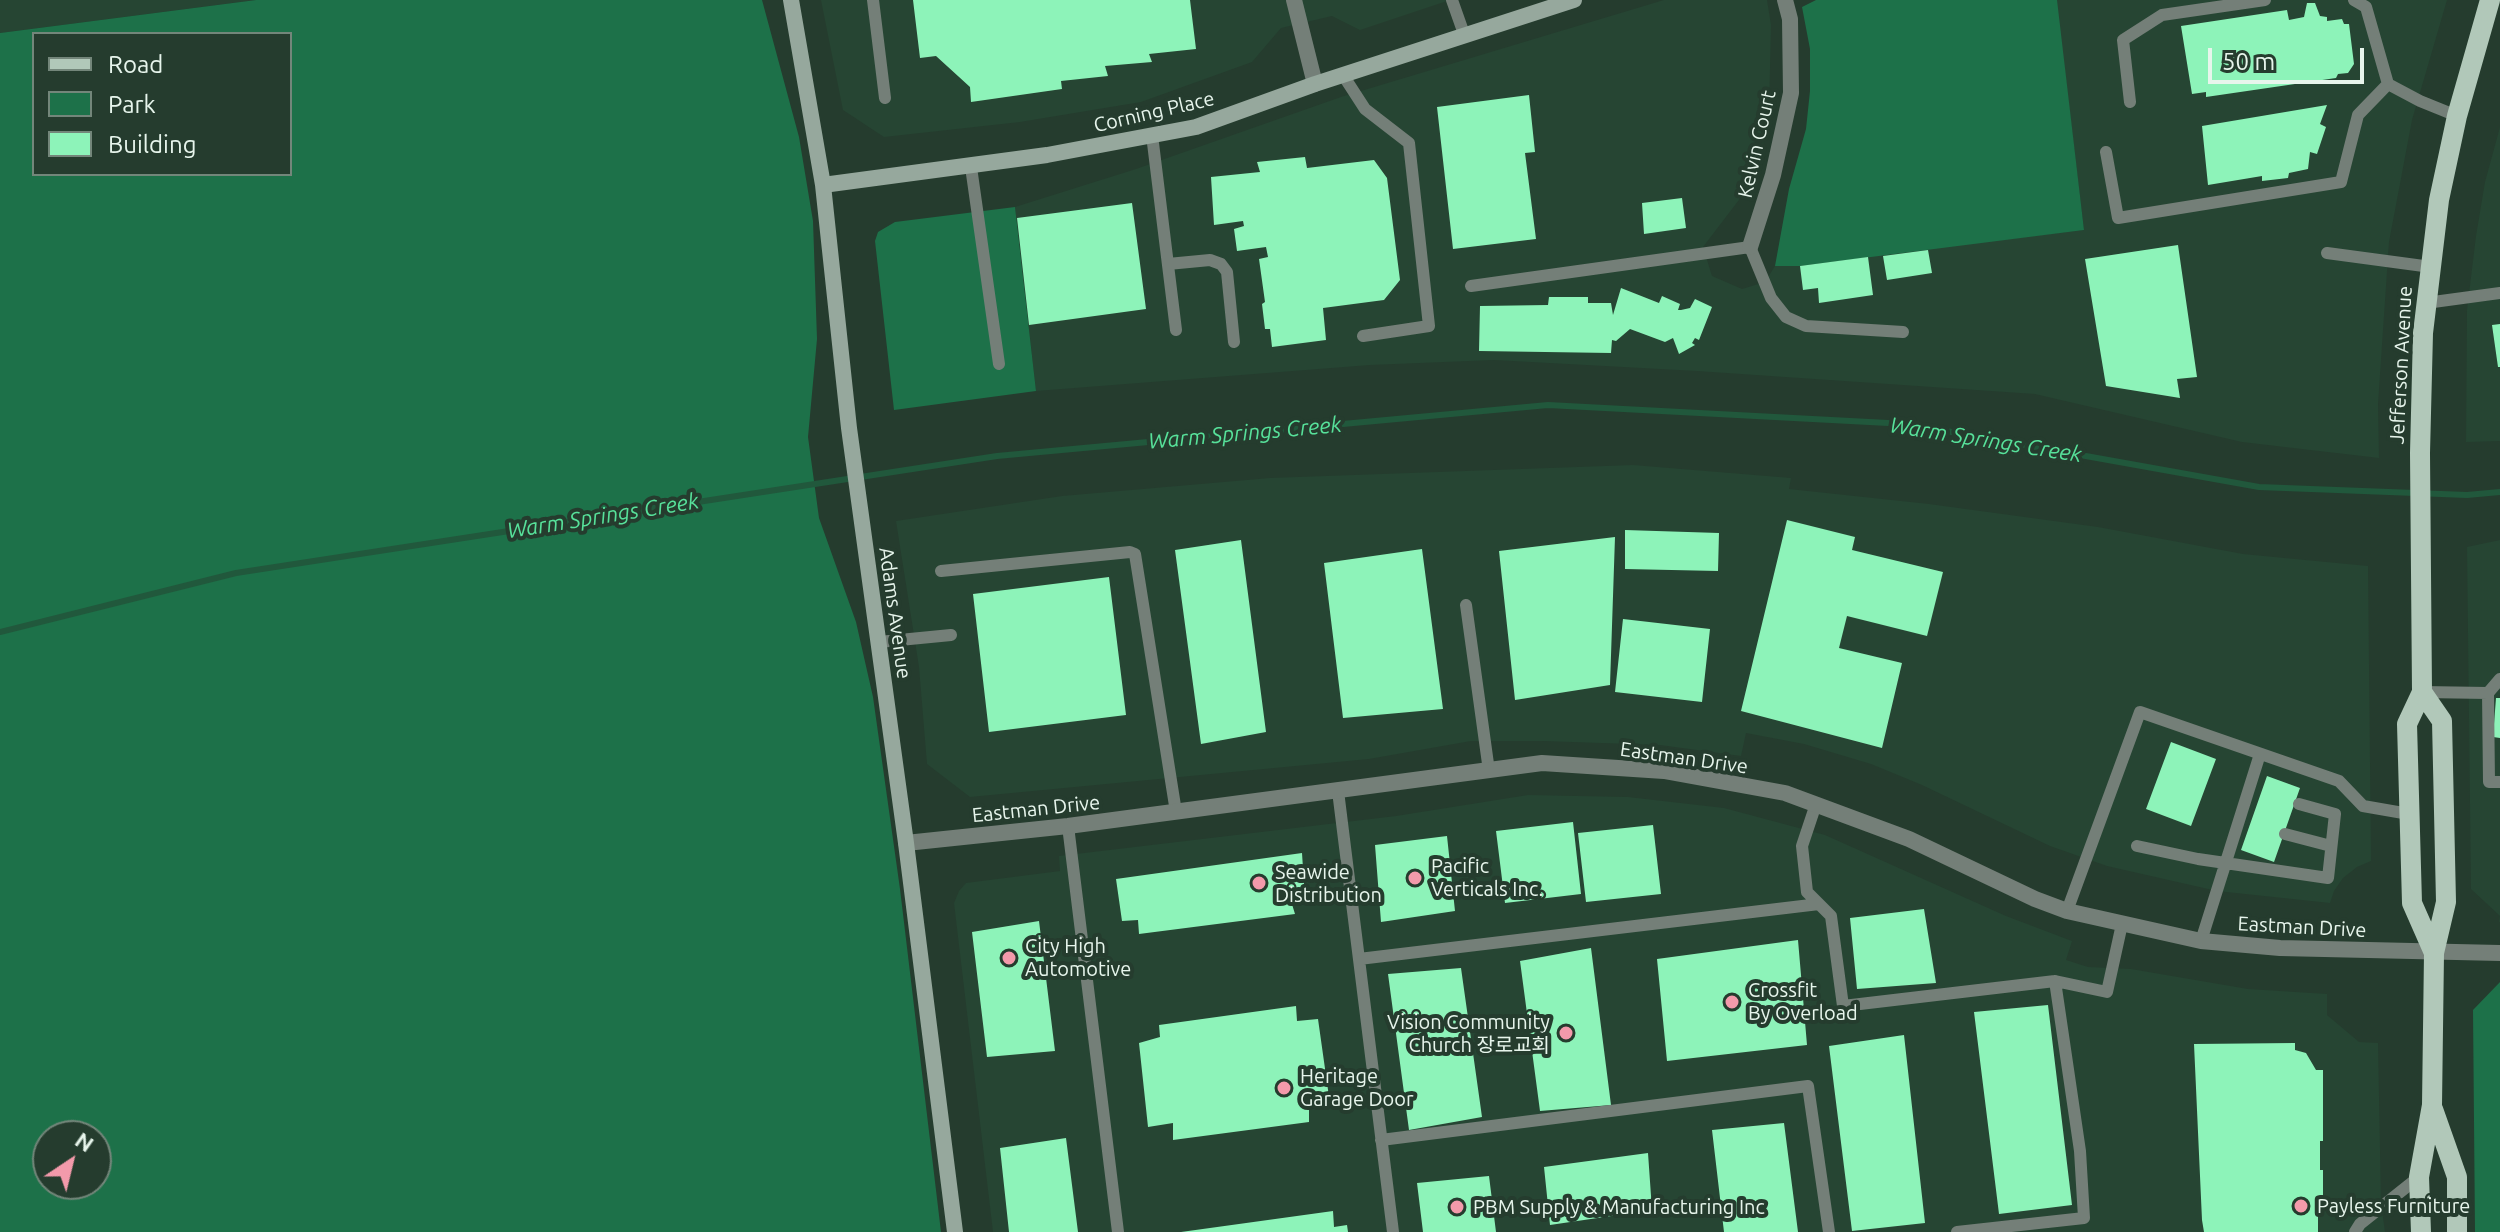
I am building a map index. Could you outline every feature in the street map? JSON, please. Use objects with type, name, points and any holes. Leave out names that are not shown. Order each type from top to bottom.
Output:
[{"type":"main road","name":"Jefferson Avenue","points":[[2434,953],[2412,903],[2407,724],[2422,692],[2420,453],[2423,333],[2439,200],[2457,116],[2490,0]]},
{"type":"main road","name":"Jefferson Avenue","points":[[2421,1232],[2419,1177],[2432,1105],[2434,953],[2446,902],[2442,721],[2422,692]]},
{"type":"main road","name":"Jefferson Avenue","points":[[2432,1105],[2457,1177],[2457,1232]]},
{"type":"street","name":"Adams Avenue","points":[[791,0],[823,185],[849,428],[955,1232]]},
{"type":"street","points":[[1294,0],[1315,84]]},
{"type":"street","name":"Corning Place","points":[[823,185],[971,167],[1196,127],[1315,84],[1574,0]]},
{"type":"street","name":"Kelvin Court","points":[[1750,247],[1773,175],[1791,93],[1790,19],[1785,0]]},
{"type":"street","name":"Eastman Drive","points":[[906,843],[1068,826],[1542,763],[1664,771],[1785,793],[1909,839],[2035,899],[2067,911],[2122,924],[2201,941],[2280,948],[2500,953]]},
{"type":"lane","points":[[873,0],[885,98]]},
{"type":"lane","points":[[1452,0],[1464,34]]},
{"type":"lane","points":[[2130,102],[2123,40],[2162,15],[2265,0]]},
{"type":"lane","points":[[2354,0],[2366,7],[2388,84],[2457,116]]},
{"type":"lane","points":[[1343,75],[1365,109],[1409,143],[1429,326],[1363,336]]},
{"type":"lane","points":[[2106,152],[2118,218],[2341,182],[2358,115],[2388,84]]},
{"type":"lane","points":[[1152,135],[1176,330]]},
{"type":"lane","points":[[971,167],[999,364]]},
{"type":"lane","points":[[1471,286],[1750,247],[1771,298],[1786,317],[1806,326],[1903,332]]},
{"type":"lane","points":[[2327,253],[2431,267]]},
{"type":"lane","points":[[1168,264],[1210,260],[1221,264],[1227,272],[1234,342]]},
{"type":"lane","points":[[2426,303],[2500,293]]},
{"type":"lane","points":[[941,571],[1130,552],[1135,554],[1176,812]]},
{"type":"lane","points":[[1466,605],[1489,771]]},
{"type":"lane","points":[[879,642],[951,635]]},
{"type":"lane","points":[[2500,679],[2488,693],[2489,782],[2500,782]]},
{"type":"lane","points":[[2422,692],[2488,693]]},
{"type":"lane","points":[[2067,911],[2140,712],[2339,781],[2363,806],[2409,814]]},
{"type":"lane","points":[[2201,941],[2226,862],[2245,824],[2249,789],[2260,754]]},
{"type":"lane","points":[[2249,789],[2264,793]]},
{"type":"lane","points":[[1338,791],[1393,1232]]},
{"type":"lane","points":[[1816,804],[1802,846],[1807,892],[1831,916],[1843,1006],[2055,981],[2107,992],[2122,924]]},
{"type":"lane","points":[[2137,846],[2328,878],[2335,814],[2299,804]]},
{"type":"lane","points":[[1068,826],[1118,1232]]},
{"type":"lane","points":[[2285,834],[2331,846]]},
{"type":"lane","points":[[1359,959],[1819,904]]},
{"type":"lane","points":[[1957,1232],[2084,1218],[2080,1151],[2055,981]]},
{"type":"lane","points":[[1381,1140],[1808,1086],[1829,1232]]},
{"type":"lane","points":[[2353,1232],[2419,1177]]},
{"type":"shaded area","points":[[0,0],[256,0],[0,33]]},
{"type":"shaded area","points":[[821,0],[1450,0],[1360,30],[1332,16],[1281,28],[1252,62],[1141,102],[1020,122],[884,137],[843,110]]},
{"type":"shaded area","points":[[1664,0],[1767,0],[1771,25],[1769,112],[1758,175],[1703,247],[1712,276],[1742,289],[1765,282],[1775,266],[2084,230],[2056,0],[2447,0],[2412,120],[2389,242],[2378,404],[2379,458],[2242,442],[2035,394],[1494,360],[1370,365],[1036,391],[1015,207],[1136,169],[1341,97]]},
{"type":"shaded area","points":[[2500,127],[2500,441],[2466,442],[2467,310],[2485,182]]},
{"type":"shaded area","points":[[1633,465],[1791,478],[1789,489],[2098,527],[2243,554],[2368,566],[2371,861],[2343,878],[2330,903],[2217,891],[2107,866],[2050,846],[1871,764],[1804,744],[1746,733],[1741,756],[1660,745],[1471,741],[1369,759],[970,797],[927,764],[919,667],[896,521],[1062,496],[1270,478]]},
{"type":"shaded area","points":[[2500,540],[2500,916],[2471,889],[2467,547]]},
{"type":"shaded area","points":[[1528,795],[1628,797],[1724,808],[1825,835],[2006,916],[2072,941],[2066,960],[2088,967],[2131,969],[2248,989],[2327,994],[2327,1015],[2359,1042],[2378,1043],[2381,1203],[2385,1232],[993,1232],[954,903],[966,883],[1060,871],[1059,856],[1396,816]]},
{"type":"green space","points":[[256,0],[762,0],[799,137],[813,221],[817,339],[808,437],[819,518],[856,622],[873,697],[900,889],[941,1232],[0,1232],[0,33]]},
{"type":"green space","points":[[1816,0],[2057,0],[2084,230],[1800,266],[1775,266],[1789,189],[1806,129],[1810,91],[1810,49],[1802,7]]},
{"type":"green space","points":[[1015,207],[1036,391],[894,410],[875,241],[878,232],[895,222]]},
{"type":"green space","points":[[2500,982],[2500,1232],[2475,1232],[2473,1010]]},
{"type":"building","points":[[913,0],[1190,0],[1196,49],[1149,54],[1152,62],[1105,66],[1108,76],[1061,81],[1062,89],[971,102],[970,87],[936,56],[920,58]]},
{"type":"building","points":[[2307,3],[2315,3],[2320,16],[2327,17],[2327,21],[2342,19],[2344,24],[2349,24],[2354,64],[2348,73],[2338,74],[2336,78],[2206,97],[2206,92],[2192,94],[2181,26],[2287,10],[2289,20],[2304,17]]},
{"type":"building","points":[[1529,95],[1535,152],[1525,153],[1536,239],[1453,249],[1437,107]]},
{"type":"building","points":[[2327,105],[2320,124],[2326,127],[2317,154],[2310,152],[2308,169],[2289,173],[2288,178],[2262,181],[2262,176],[2208,185],[2202,126]]},
{"type":"building","points":[[1305,157],[1307,168],[1374,160],[1387,178],[1400,280],[1384,300],[1323,308],[1326,340],[1272,347],[1270,329],[1265,329],[1259,259],[1268,257],[1266,247],[1237,251],[1234,229],[1244,226],[1243,221],[1214,225],[1211,177],[1260,172],[1257,162]]},
{"type":"building","points":[[1682,198],[1686,228],[1644,234],[1642,203]]},
{"type":"building","points":[[1132,203],[1146,309],[1029,325],[1017,218]]},
{"type":"building","points":[[2178,245],[2197,377],[2177,379],[2180,398],[2106,386],[2085,259]]},
{"type":"building","points":[[1928,250],[1932,273],[1887,280],[1883,256]]},
{"type":"building","points":[[1868,257],[1873,295],[1819,303],[1818,288],[1803,290],[1800,266]]},
{"type":"building","points":[[1621,288],[1659,303],[1662,296],[1680,304],[1678,310],[1690,308],[1695,299],[1712,307],[1699,340],[1695,338],[1692,343],[1695,345],[1679,354],[1673,338],[1665,342],[1630,329],[1616,341],[1612,340],[1611,353],[1479,351],[1480,306],[1548,305],[1549,297],[1588,297],[1588,303],[1611,303],[1613,315]]},
{"type":"building","points":[[2500,324],[2500,367],[2498,367],[2492,325]]},
{"type":"building","points":[[1787,520],[1855,537],[1852,550],[1943,572],[1927,636],[1847,616],[1839,648],[1902,663],[1882,748],[1741,711]]},
{"type":"building","points":[[1625,530],[1719,533],[1718,571],[1625,569]]},
{"type":"building","points":[[1615,537],[1610,685],[1515,700],[1499,551]]},
{"type":"building","points":[[1241,540],[1266,732],[1201,744],[1175,550]]},
{"type":"building","points":[[1422,549],[1443,709],[1343,718],[1324,563]]},
{"type":"building","points":[[1109,577],[1126,715],[989,732],[973,594]]},
{"type":"building","points":[[1623,619],[1710,629],[1702,702],[1615,692]]},
{"type":"building","points":[[2496,698],[2500,698],[2500,738],[2493,737]]},
{"type":"building","points":[[2171,742],[2216,759],[2191,826],[2146,809]]},
{"type":"building","points":[[2267,776],[2300,788],[2274,862],[2241,850]]},
{"type":"building","points":[[1573,822],[1581,894],[1505,903],[1496,831]]},
{"type":"building","points":[[1653,825],[1661,894],[1586,902],[1578,833]]},
{"type":"building","name":"Pacific Verticals Inc.","points":[[1447,836],[1455,911],[1381,922],[1375,845]]},
{"type":"building","points":[[1302,853],[1305,899],[1291,901],[1295,914],[1139,934],[1138,920],[1122,921],[1116,879]]},
{"type":"building","points":[[1924,909],[1936,983],[1857,989],[1850,918]]},
{"type":"building","points":[[1039,921],[1055,1051],[987,1057],[972,932]]},
{"type":"building","name":"Crossfit By Overload","points":[[1798,940],[1807,1045],[1667,1061],[1657,959]]},
{"type":"building","name":"Vision Community Church 장로교회","points":[[1591,948],[1611,1105],[1540,1111],[1520,961]]},
{"type":"building","points":[[1461,968],[1482,1117],[1409,1130],[1388,974]]},
{"type":"building","points":[[2048,1005],[2072,1205],[1999,1214],[1974,1012]]},
{"type":"building","points":[[1296,1006],[1297,1021],[1318,1019],[1330,1104],[1309,1105],[1309,1122],[1173,1140],[1173,1123],[1148,1127],[1139,1043],[1160,1037],[1159,1025]]},
{"type":"building","points":[[1904,1035],[1925,1223],[1852,1231],[1829,1046]]},
{"type":"building","points":[[2295,1043],[2295,1050],[2306,1053],[2316,1070],[2323,1070],[2320,1170],[2323,1170],[2323,1214],[2318,1214],[2318,1232],[2204,1232],[2194,1044]]},
{"type":"building","points":[[1784,1123],[1798,1232],[1724,1232],[1712,1130]]},
{"type":"building","points":[[1066,1138],[1078,1232],[1009,1232],[1000,1148]]},
{"type":"building","points":[[1648,1153],[1652,1210],[1550,1225],[1544,1167]]},
{"type":"building","name":"PBM Supply & Manufacturing Inc","points":[[1489,1176],[1496,1232],[1423,1232],[1417,1183]]},
{"type":"building","points":[[1333,1211],[1334,1227],[1347,1225],[1348,1232],[1181,1232]]},
{"type":"waterway","name":"Warm Springs Creek","points":[[0,632],[236,573],[997,456],[1548,405],[1907,424],[2259,487],[2467,495],[2500,492]]},
{"type":"place","name":"Pacific Verticals Inc.","points":[[1415,878]]},
{"type":"place","name":"Seawide Distribution","points":[[1259,883]]},
{"type":"place","name":"City High Automotive","points":[[1009,958]]},
{"type":"place","name":"Crossfit By Overload","points":[[1732,1002]]},
{"type":"place","name":"Vision Community Church 장로교회","points":[[1566,1033]]},
{"type":"place","name":"Heritage Garage Door","points":[[1284,1088]]},
{"type":"place","name":"Payless Furniture","points":[[2301,1206]]},
{"type":"place","name":"PBM Supply & Manufacturing Inc","points":[[1457,1207]]}]
